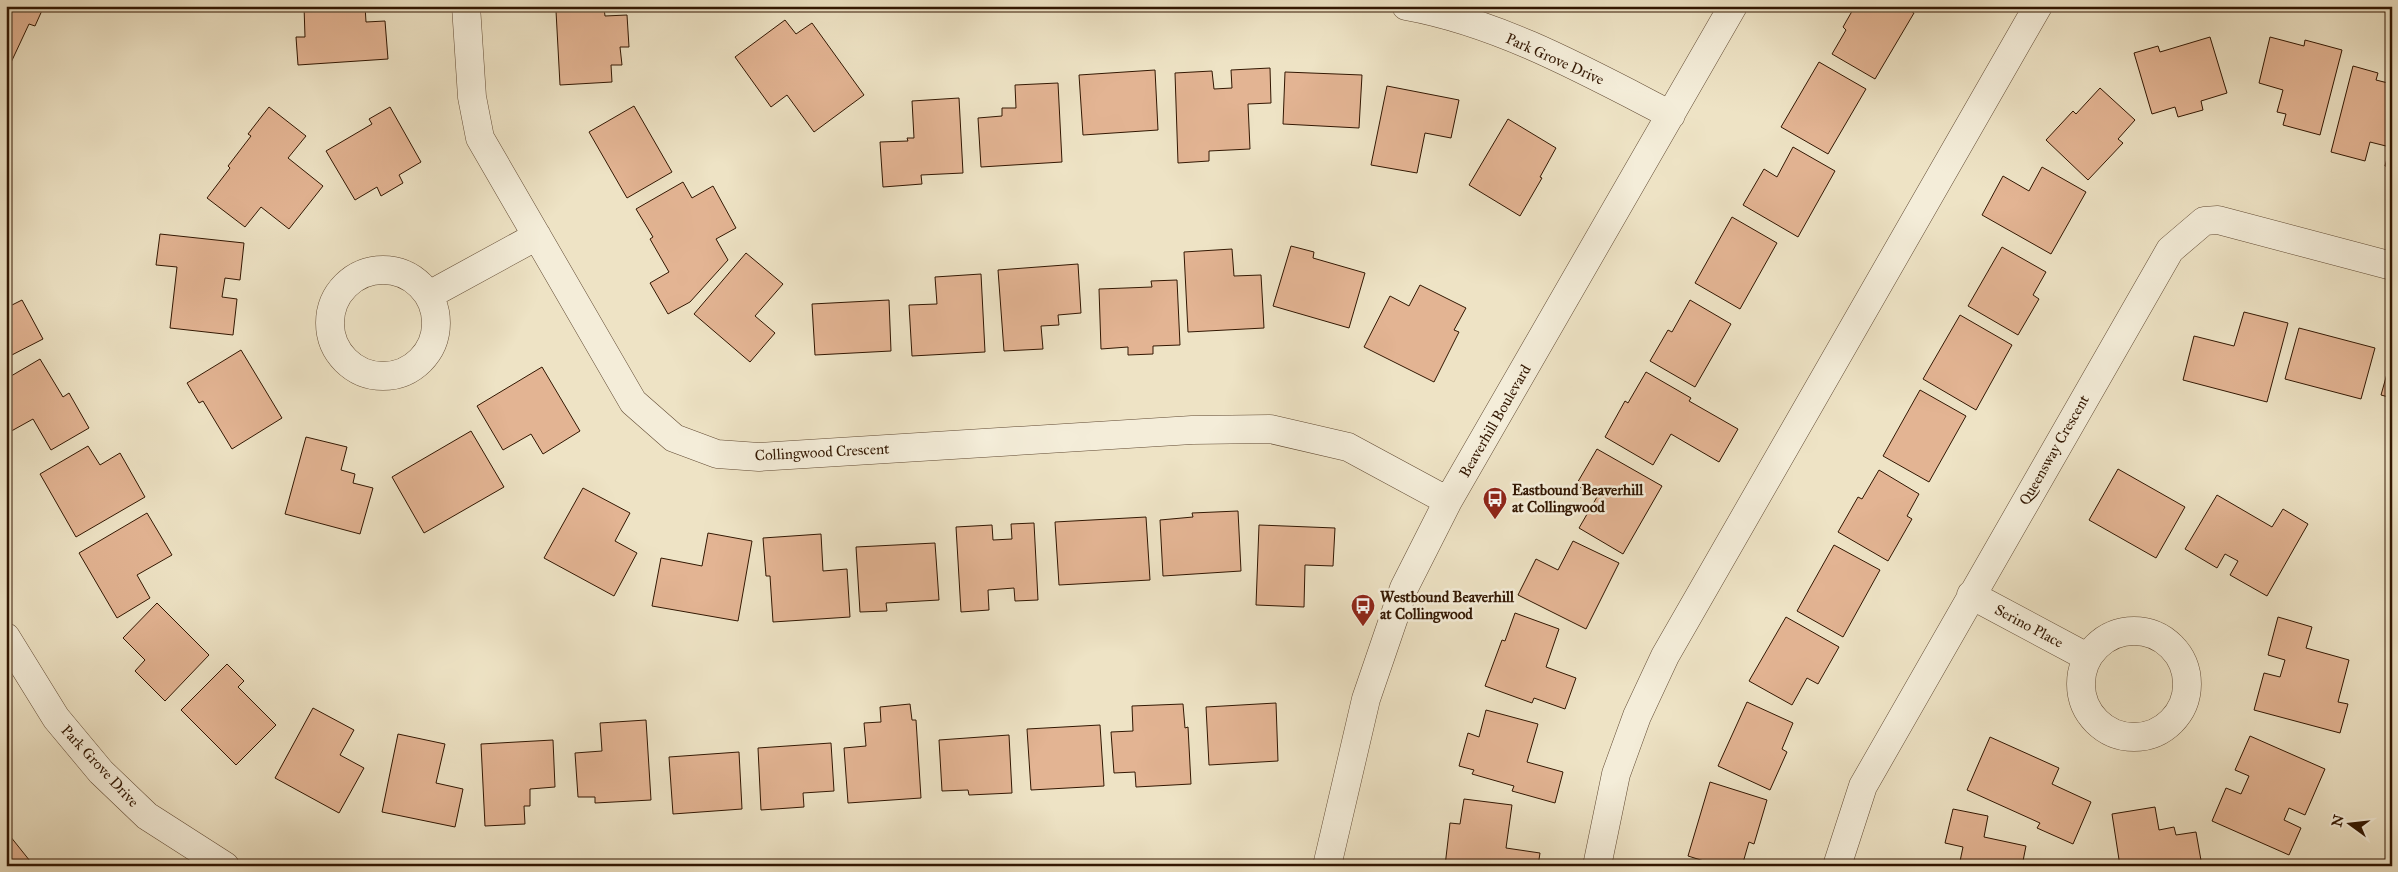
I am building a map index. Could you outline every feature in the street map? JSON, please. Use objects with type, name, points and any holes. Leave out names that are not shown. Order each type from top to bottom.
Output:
[{"type":"street","name":"Collingwood Crescent","points":[[466,6],[472,97],[480,138],[633,402],[674,438],[716,454],[760,457],[1182,431],[1270,429],[1348,448],[1448,501]]},
{"type":"street","name":"Park Grove Drive","points":[[1406,6],[1487,29],[1536,47],[1671,115]]},
{"type":"street","name":"Beaverhill Boulevard","points":[[1327,866],[1366,699],[1404,588],[1448,501],[1733,6]]},
{"type":"street","points":[[1597,866],[1616,774],[1637,716],[1665,656],[2038,6]]},
{"type":"street","name":"Queensway Crescent","points":[[1837,866],[1863,786],[2170,250],[2204,221],[2218,220],[2392,266]]},
{"type":"street","points":[[429,295],[537,236]]},
{"type":"street","name":"Serino Place","points":[[1971,595],[2087,658]]},
{"type":"street","name":"Park Grove Drive","points":[[6,637],[56,718],[101,772],[147,816],[224,866]]},
{"type":"building","points":[[6,6],[44,6],[35,26],[29,24],[7,71]]},
{"type":"building","points":[[304,6],[365,6],[366,22],[385,21],[388,59],[298,65],[296,37],[305,37]]},
{"type":"building","points":[[733,6],[778,6],[778,8],[733,11]]},
{"type":"building","points":[[1855,6],[1903,6],[1914,13],[1875,79],[1832,54],[1846,30],[1843,27]]},
{"type":"building","points":[[604,8],[605,16],[627,15],[629,47],[620,47],[622,65],[611,65],[612,82],[560,85],[556,11]]},
{"type":"building","points":[[785,20],[796,34],[812,23],[864,95],[814,132],[787,95],[771,107],[735,57]]},
{"type":"building","points":[[2210,37],[2227,93],[2201,101],[2203,110],[2178,117],[2175,107],[2152,114],[2134,53],[2158,46],[2160,52]]},
{"type":"building","points":[[2270,37],[2304,46],[2305,40],[2342,50],[2320,135],[2283,125],[2286,114],[2277,112],[2283,90],[2259,83]]},
{"type":"building","points":[[1819,62],[1866,89],[1828,154],[1781,127]]},
{"type":"building","points":[[2353,66],[2378,73],[2376,80],[2392,84],[2392,167],[2385,166],[2390,147],[2370,142],[2365,161],[2331,152]]},
{"type":"building","points":[[1270,68],[1271,103],[1248,104],[1250,149],[1209,151],[1209,161],[1178,163],[1175,73],[1212,71],[1214,89],[1232,88],[1231,70]]},
{"type":"building","points":[[1155,70],[1158,130],[1083,135],[1079,75]]},
{"type":"building","points":[[1285,72],[1362,75],[1359,128],[1283,124]]},
{"type":"building","points":[[1058,83],[1062,162],[981,167],[978,118],[1002,116],[1002,108],[1016,108],[1015,85]]},
{"type":"building","points":[[1387,86],[1459,100],[1451,138],[1425,133],[1417,173],[1371,165]]},
{"type":"building","points":[[2100,88],[2135,120],[2118,139],[2123,143],[2088,180],[2046,140],[2073,111],[2076,114]]},
{"type":"building","points":[[959,98],[963,173],[921,175],[922,184],[883,187],[880,142],[908,141],[907,138],[914,138],[912,101]]},
{"type":"building","points":[[634,106],[672,172],[627,198],[589,132]]},
{"type":"building","points":[[269,107],[306,136],[288,158],[323,186],[289,229],[261,207],[245,227],[207,198],[251,136],[248,134]]},
{"type":"building","points":[[390,107],[421,162],[399,175],[403,183],[381,196],[377,187],[355,200],[326,151],[372,124],[369,119]]},
{"type":"building","points":[[1508,119],[1556,148],[1540,177],[1542,178],[1520,216],[1469,185]]},
{"type":"building","points":[[1793,147],[1835,171],[1798,237],[1743,205],[1764,169],[1777,177]]},
{"type":"building","points":[[2042,167],[2086,192],[2051,254],[1982,215],[2003,176],[2029,191]]},
{"type":"building","points":[[683,182],[692,198],[713,186],[736,228],[716,239],[728,260],[690,302],[668,314],[650,283],[669,272],[650,239],[653,237],[636,209]]},
{"type":"building","points":[[1732,217],[1777,243],[1740,309],[1695,283]]},
{"type":"building","points":[[160,234],[244,243],[240,280],[225,278],[222,297],[237,299],[233,335],[170,328],[177,267],[156,265]]},
{"type":"building","points":[[1291,246],[1314,252],[1313,258],[1365,273],[1349,328],[1273,306]]},
{"type":"building","points":[[2002,247],[2046,272],[2033,295],[2039,299],[2018,335],[1968,306]]},
{"type":"building","points":[[1232,249],[1234,276],[1261,275],[1264,328],[1188,332],[1184,252]]},
{"type":"building","points":[[746,253],[783,284],[755,316],[775,333],[750,362],[694,314]]},
{"type":"building","points":[[1078,264],[1081,313],[1058,315],[1059,325],[1041,326],[1043,349],[1004,351],[998,270]]},
{"type":"building","points":[[981,274],[985,352],[912,356],[909,305],[937,304],[935,277]]},
{"type":"building","points":[[1177,280],[1180,345],[1153,346],[1153,354],[1128,355],[1128,347],[1101,349],[1099,289],[1152,287],[1151,281]]},
{"type":"building","points":[[1420,285],[1466,308],[1454,330],[1459,332],[1434,382],[1364,347],[1390,296],[1409,306]]},
{"type":"building","points":[[22,300],[43,339],[6,358],[6,308]]},
{"type":"building","points":[[889,300],[891,351],[815,355],[812,304]]},
{"type":"building","points":[[1690,300],[1731,324],[1695,387],[1650,361],[1668,330],[1672,332]]},
{"type":"building","points":[[2244,312],[2288,323],[2267,402],[2183,380],[2194,336],[2234,346]]},
{"type":"building","points":[[1960,315],[2012,345],[1976,410],[1923,379]]},
{"type":"building","points":[[2299,328],[2375,348],[2361,399],[2285,379]]},
{"type":"building","points":[[241,350],[282,418],[232,449],[203,401],[199,403],[187,383]]},
{"type":"building","points":[[2392,356],[2392,398],[2381,395]]},
{"type":"building","points":[[40,359],[63,397],[69,393],[89,428],[51,450],[33,419],[6,434],[6,379]]},
{"type":"building","points":[[542,367],[580,431],[543,454],[531,434],[503,450],[477,406]]},
{"type":"building","points":[[1646,372],[1691,398],[1689,401],[1738,429],[1719,462],[1671,434],[1653,465],[1605,437],[1625,401],[1628,403]]},
{"type":"building","points":[[1920,390],[1966,416],[1929,482],[1883,456]]},
{"type":"building","points":[[471,431],[504,487],[424,533],[392,477]]},
{"type":"building","points":[[306,437],[347,447],[341,470],[355,474],[353,483],[373,488],[360,534],[285,514]]},
{"type":"building","points":[[88,446],[100,465],[120,453],[145,497],[76,537],[40,474]]},
{"type":"building","points":[[1597,449],[1662,486],[1623,554],[1579,528],[1597,497],[1576,485]]},
{"type":"building","points":[[2118,469],[2185,507],[2156,558],[2089,520]]},
{"type":"building","points":[[1879,470],[1919,494],[1907,516],[1912,519],[1888,561],[1838,532],[1858,497],[1862,499]]},
{"type":"building","points":[[583,488],[630,513],[615,541],[637,553],[614,596],[544,558]]},
{"type":"building","points":[[2217,495],[2272,527],[2283,509],[2308,524],[2267,596],[2230,575],[2238,561],[2225,554],[2217,568],[2185,549]]},
{"type":"building","points":[[1238,511],[1241,571],[1163,576],[1160,520],[1193,517],[1192,513]]},
{"type":"building","points":[[147,513],[172,555],[137,575],[150,598],[117,618],[79,553]]},
{"type":"building","points":[[1146,517],[1150,580],[1059,585],[1055,522]]},
{"type":"building","points":[[1034,523],[1038,600],[1015,601],[1014,588],[988,590],[989,610],[961,612],[956,527],[992,525],[993,540],[1012,539],[1011,524]]},
{"type":"building","points":[[1259,525],[1335,528],[1333,566],[1305,565],[1304,607],[1256,605]]},
{"type":"building","points":[[708,533],[752,541],[738,621],[652,606],[661,558],[702,566]]},
{"type":"building","points":[[821,534],[823,571],[847,569],[850,617],[773,622],[770,576],[766,576],[763,538]]},
{"type":"building","points":[[1573,541],[1619,563],[1586,629],[1518,595],[1536,559],[1558,570]]},
{"type":"building","points":[[935,543],[939,600],[886,603],[887,611],[860,612],[856,547]]},
{"type":"building","points":[[1834,545],[1880,570],[1843,637],[1797,611]]},
{"type":"building","points":[[157,603],[209,655],[165,701],[135,671],[145,660],[123,638]]},
{"type":"building","points":[[1515,613],[1559,629],[1546,667],[1576,678],[1565,709],[1534,698],[1532,703],[1485,686],[1502,640],[1505,641]]},
{"type":"building","points":[[1786,617],[1839,647],[1818,684],[1807,678],[1792,705],[1749,681]]},
{"type":"building","points":[[2278,617],[2312,627],[2306,648],[2349,660],[2338,702],[2348,704],[2340,733],[2254,710],[2264,673],[2280,677],[2285,660],[2268,655]]},
{"type":"building","points":[[227,664],[244,681],[238,687],[276,725],[236,765],[181,710]]},
{"type":"building","points":[[1747,702],[1793,723],[1782,749],[1787,752],[1770,790],[1718,766]]},
{"type":"building","points":[[1276,703],[1278,761],[1209,765],[1206,707]]},
{"type":"building","points":[[910,704],[912,720],[916,720],[921,798],[848,803],[844,748],[866,746],[864,723],[881,722],[880,707]]},
{"type":"building","points":[[1183,704],[1185,728],[1188,727],[1191,784],[1136,787],[1135,772],[1114,773],[1111,732],[1133,731],[1132,706]]},
{"type":"building","points":[[313,708],[354,730],[340,755],[364,768],[339,813],[275,778]]},
{"type":"building","points":[[1486,710],[1538,724],[1527,762],[1563,772],[1555,803],[1512,791],[1514,786],[1472,774],[1474,770],[1459,766],[1468,733],[1479,737]]},
{"type":"building","points":[[646,720],[651,800],[595,803],[595,797],[578,797],[575,753],[602,751],[600,723]]},
{"type":"building","points":[[1100,725],[1104,786],[1031,790],[1027,729]]},
{"type":"building","points":[[398,734],[445,744],[436,783],[463,789],[455,827],[382,812]]},
{"type":"building","points":[[1009,735],[1012,793],[969,795],[968,790],[942,791],[939,740]]},
{"type":"building","points":[[2250,736],[2325,769],[2305,815],[2289,808],[2284,820],[2301,828],[2289,855],[2212,821],[2226,788],[2241,794],[2249,776],[2235,770]]},
{"type":"building","points":[[1990,737],[2059,768],[2052,784],[2091,802],[2073,844],[2037,828],[2040,823],[1967,790]]},
{"type":"building","points":[[553,740],[555,787],[530,789],[530,806],[524,806],[525,824],[485,826],[481,744]]},
{"type":"building","points":[[831,743],[834,791],[803,793],[804,807],[761,810],[758,748]]},
{"type":"building","points":[[739,752],[742,809],[673,814],[669,757]]},
{"type":"building","points":[[1710,782],[1767,800],[1754,844],[1749,842],[1742,866],[1720,866],[1688,856]]},
{"type":"building","points":[[1464,799],[1512,805],[1506,848],[1540,853],[1538,866],[1445,866],[1450,823],[1460,824]]},
{"type":"building","points":[[2155,807],[2159,830],[2174,827],[2176,835],[2196,832],[2202,866],[2120,866],[2112,814]]},
{"type":"building","points":[[1953,809],[1988,816],[1984,837],[2026,846],[2022,866],[1959,866],[1963,847],[1945,843]]},
{"type":"building","points":[[6,831],[34,866],[6,866]]},
{"type":"place","name":"Eastbound Beaverhill at Collingwood","points":[[1495,520]]},
{"type":"place","name":"Westbound Beaverhill at Collingwood","points":[[1363,627]]}]
